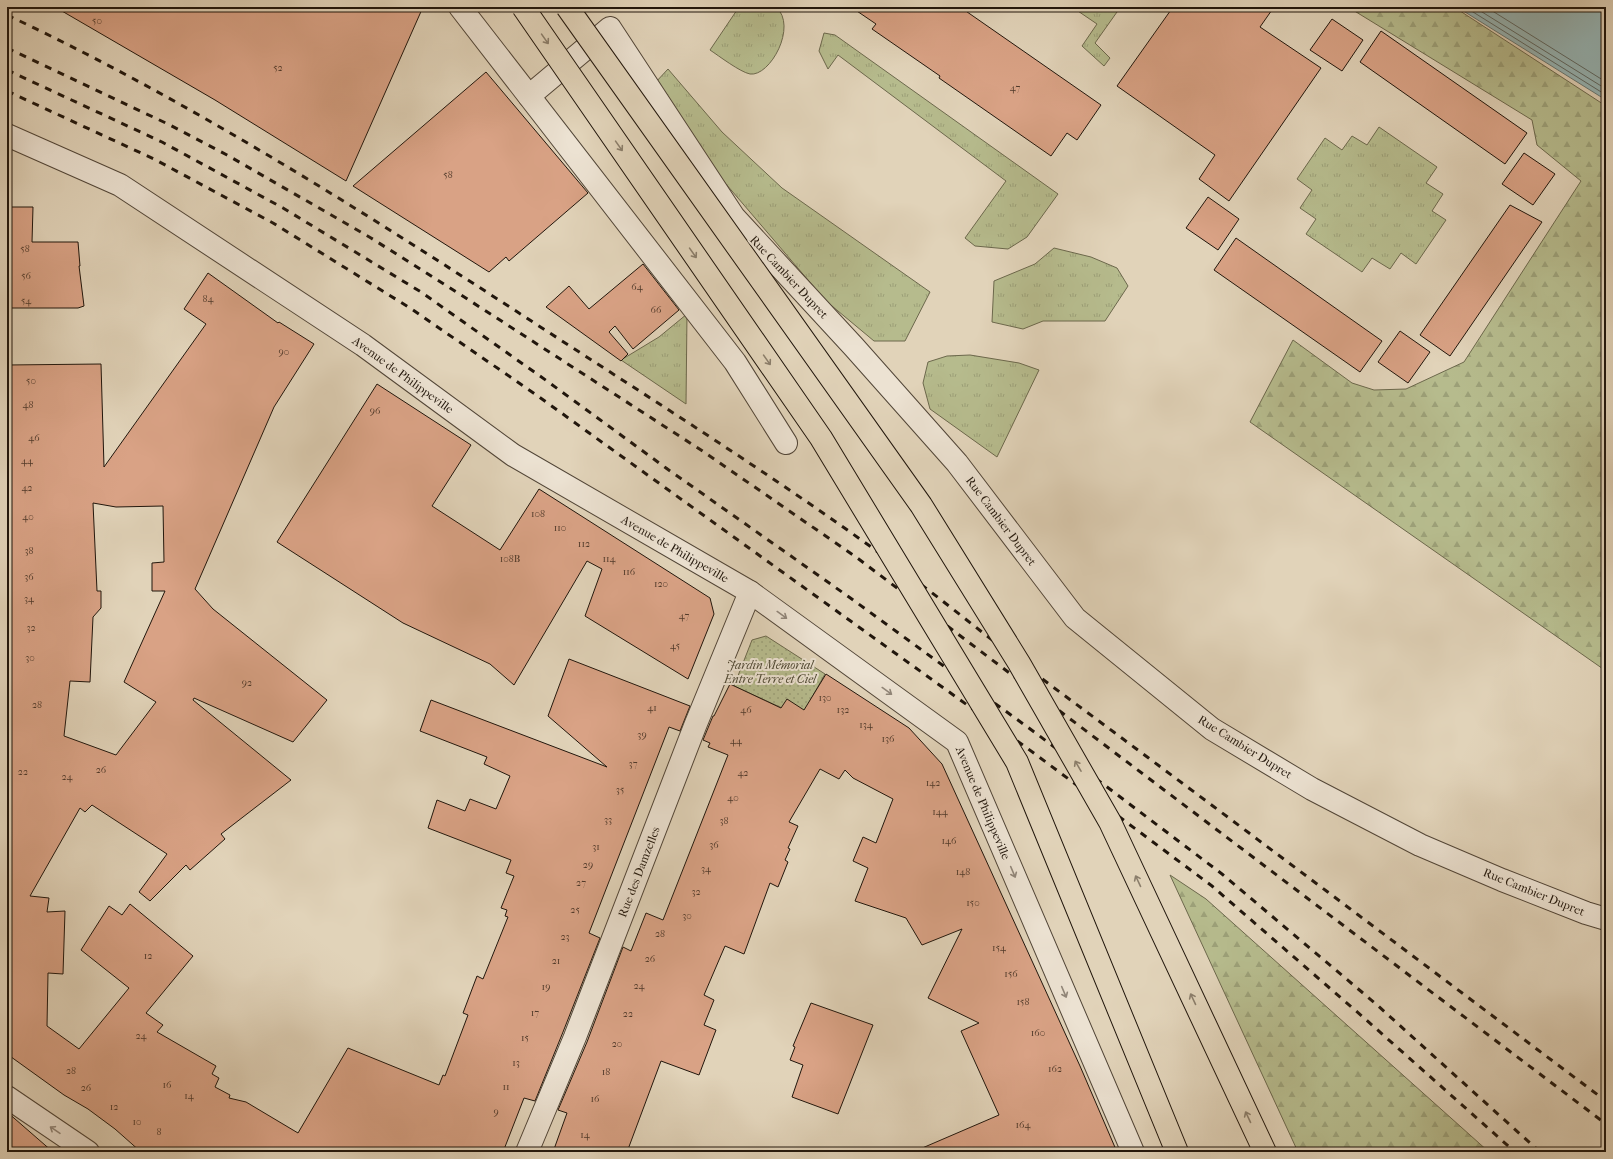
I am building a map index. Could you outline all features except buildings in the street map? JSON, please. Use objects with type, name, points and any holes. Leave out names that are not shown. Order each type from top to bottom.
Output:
[{"type":"main road","points":[[523,7],[820,438],[1017,762],[1177,1152]]},
{"type":"main road","points":[[567,7],[921,505],[1018,663],[1110,822],[1265,1152]]},
{"type":"street","points":[[460,7],[736,362],[786,443]]},
{"type":"street","name":"Rue Cambier Dupret","points":[[529,96],[610,28],[734,217],[854,347],[957,464],[1075,618],[1212,729],[1312,789],[1420,845],[1502,880],[1586,913],[1606,919]]},
{"type":"street","name":"Avenue de Philippeville","points":[[7,135],[120,185],[363,345],[512,455],[750,592],[957,742],[1133,1152]]},
{"type":"street","name":"Rue des Damzelles","points":[[527,1152],[575,1037],[695,726],[750,592]]},
{"type":"street","points":[[7,1097],[88,1152]]},
{"type":"green space","points":[[739,7],[776,7],[782,15],[784,26],[783,37],[779,49],[766,67],[758,73],[746,73],[710,50]]},
{"type":"green space","points":[[1072,7],[1110,7],[1117,12],[1095,43],[1110,58],[1104,66],[1082,46],[1097,24]]},
{"type":"green space","points":[[1348,7],[1454,7],[1606,106],[1606,671],[1250,422],[1293,340],[1352,383],[1374,390],[1406,389],[1464,362],[1581,181],[1537,145],[1532,120]]},
{"type":"green space","points":[[824,33],[835,35],[1058,194],[1027,237],[1008,249],[975,246],[965,238],[1006,181],[838,55],[828,69],[819,51]]},
{"type":"green space","points":[[668,69],[722,132],[782,188],[930,292],[905,341],[874,341],[826,301],[720,177],[655,83]]},
{"type":"green space","points":[[1379,127],[1437,167],[1426,183],[1443,194],[1432,211],[1446,220],[1416,264],[1401,253],[1390,269],[1372,258],[1362,272],[1306,234],[1316,219],[1300,208],[1312,190],[1297,179],[1325,138],[1342,150],[1352,136],[1367,145]]},
{"type":"green space","points":[[1054,248],[1091,257],[1117,268],[1128,286],[1105,321],[1043,321],[1023,329],[992,322],[994,281],[1035,264]]},
{"type":"green space","points":[[687,314],[686,404],[621,360],[659,337]]},
{"type":"green space","points":[[970,355],[1019,363],[1039,370],[997,457],[930,409],[923,383],[928,362],[947,356]]},
{"type":"green space","name":"Jardin Mémorial Entre Terre et Ciel","points":[[766,636],[825,674],[792,733],[782,708],[734,686],[752,640]]},
{"type":"green space","points":[[1170,875],[1206,899],[1489,1152],[1298,1152]]},
{"type":"water","points":[[1457,7],[1606,7],[1606,100]]},
{"type":"railway","points":[[7,15],[139,82],[268,155],[395,233],[691,424],[776,481],[885,557],[1053,687],[1606,1101]]},
{"type":"railway","points":[[7,48],[170,125],[227,155],[371,238],[701,450],[856,557],[1606,1124]]},
{"type":"railway","points":[[7,70],[162,142],[283,208],[421,292],[849,597],[1037,734],[1222,874],[1376,1004],[1540,1152]]},
{"type":"railway","points":[[7,91],[154,159],[273,223],[410,308],[535,394],[1027,748],[1212,886],[1515,1152]]}]
